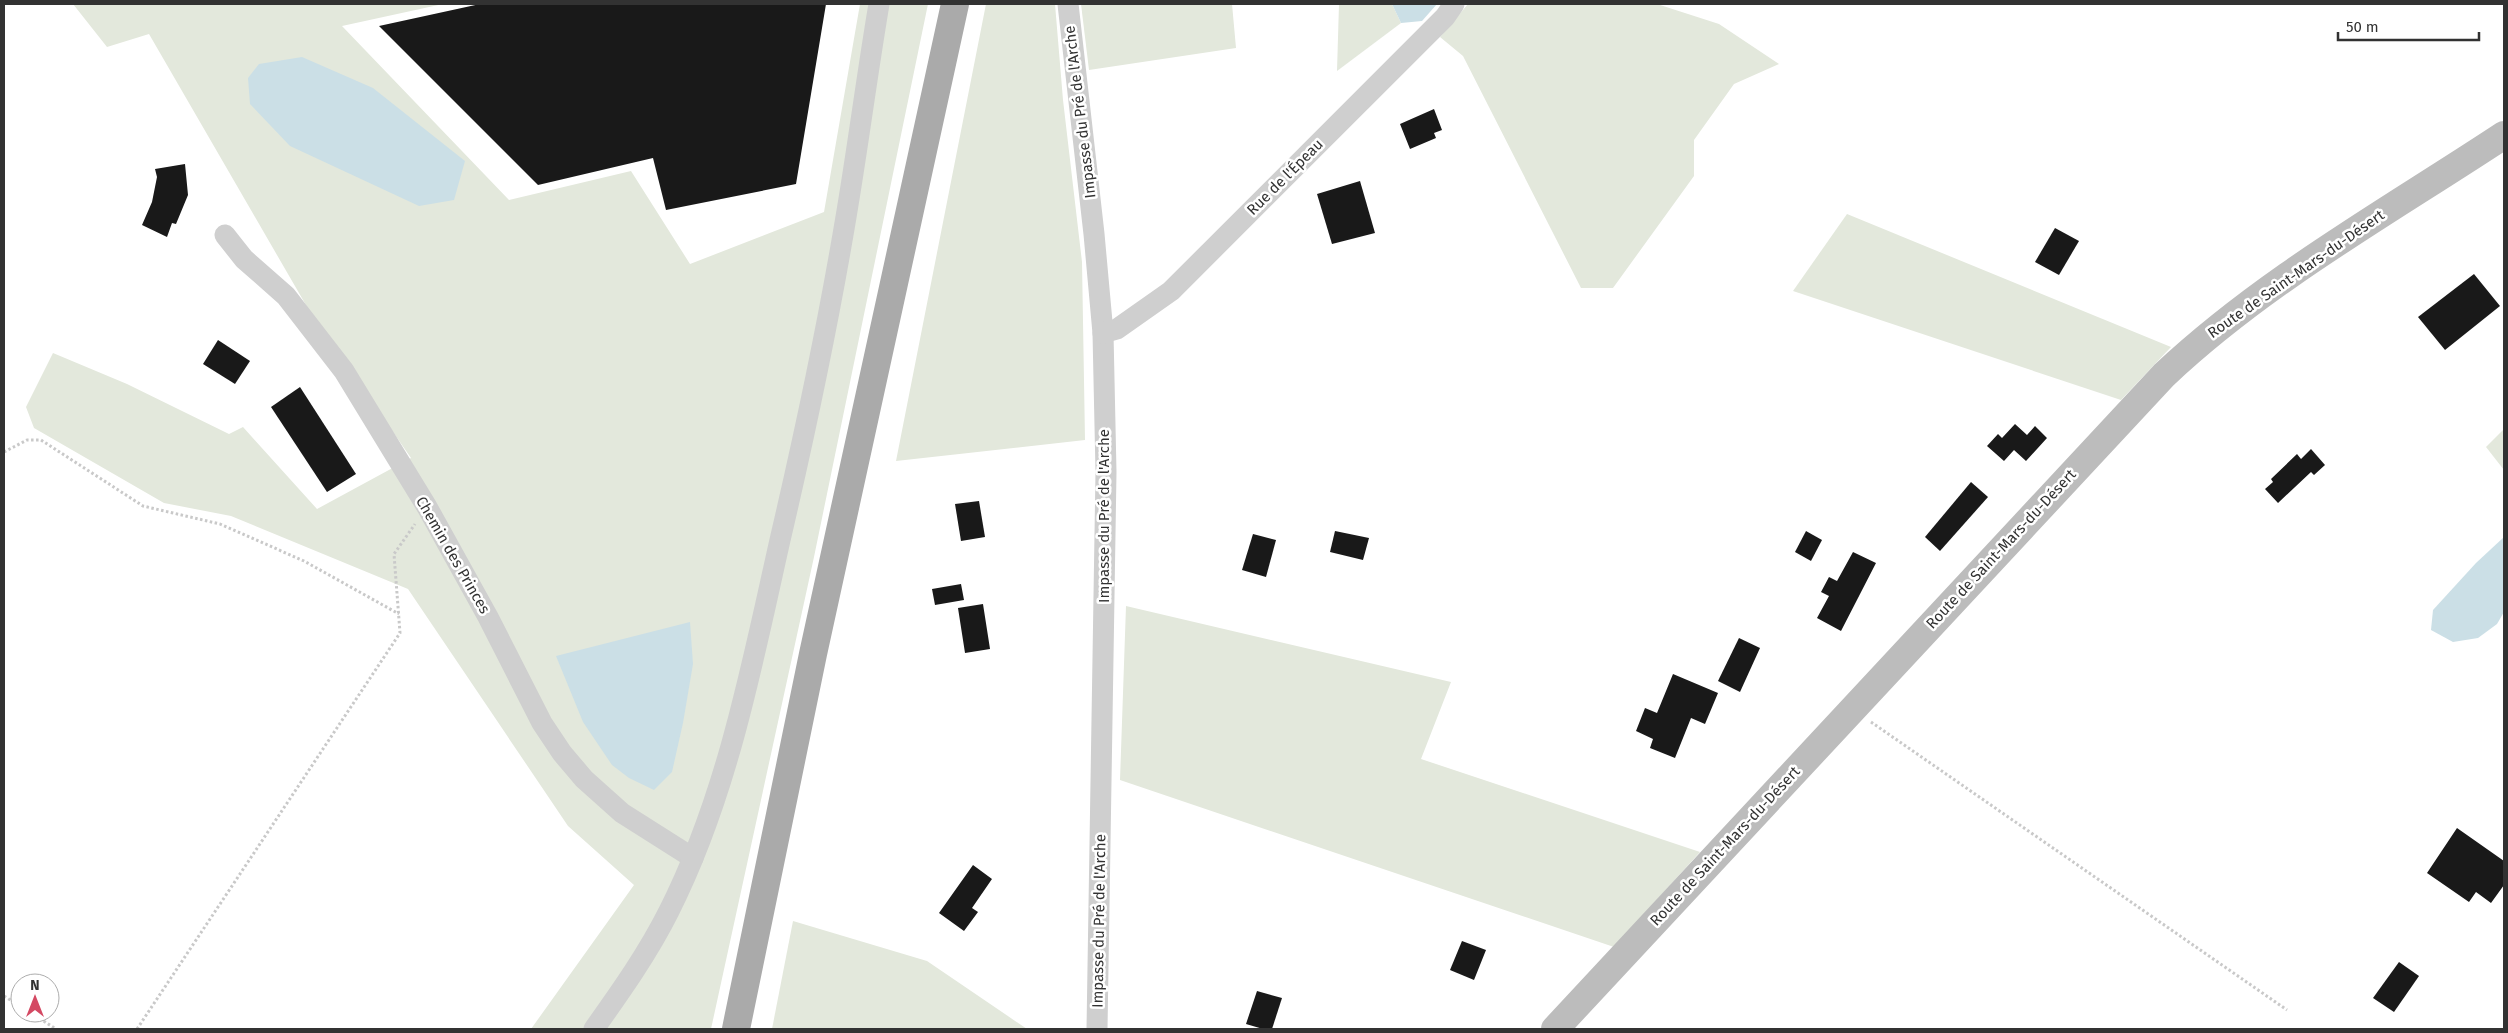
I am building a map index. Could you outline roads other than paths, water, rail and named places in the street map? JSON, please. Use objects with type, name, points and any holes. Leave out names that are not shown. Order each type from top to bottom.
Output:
[{"type":"main road","points":[[736,1029],[813,654],[955,4]]},
{"type":"main road","name":"Route de Saint-Mars-du-Désert","points":[[1554,1029],[2131,408],[2195,346],[2230,317],[2375,218],[2504,135]]},
{"type":"street","points":[[594,1029],[627,983],[668,912],[693,858],[714,802],[740,712],[802,446],[846,219],[879,4]]},
{"type":"street","name":"Impasse du Pré de l'Arche","points":[[1068,4],[1094,234],[1103,333],[1106,472],[1097,1029]]},
{"type":"street","name":"Rue de l'Épeau","points":[[1103,333],[1117,329],[1170,291],[1446,17],[1454,4]]},
{"type":"street","name":"Chemin des Princes","points":[[224,235],[244,259],[286,296],[344,371],[426,507],[488,617],[542,722],[562,753],[584,779],[622,812],[693,858]]}]
